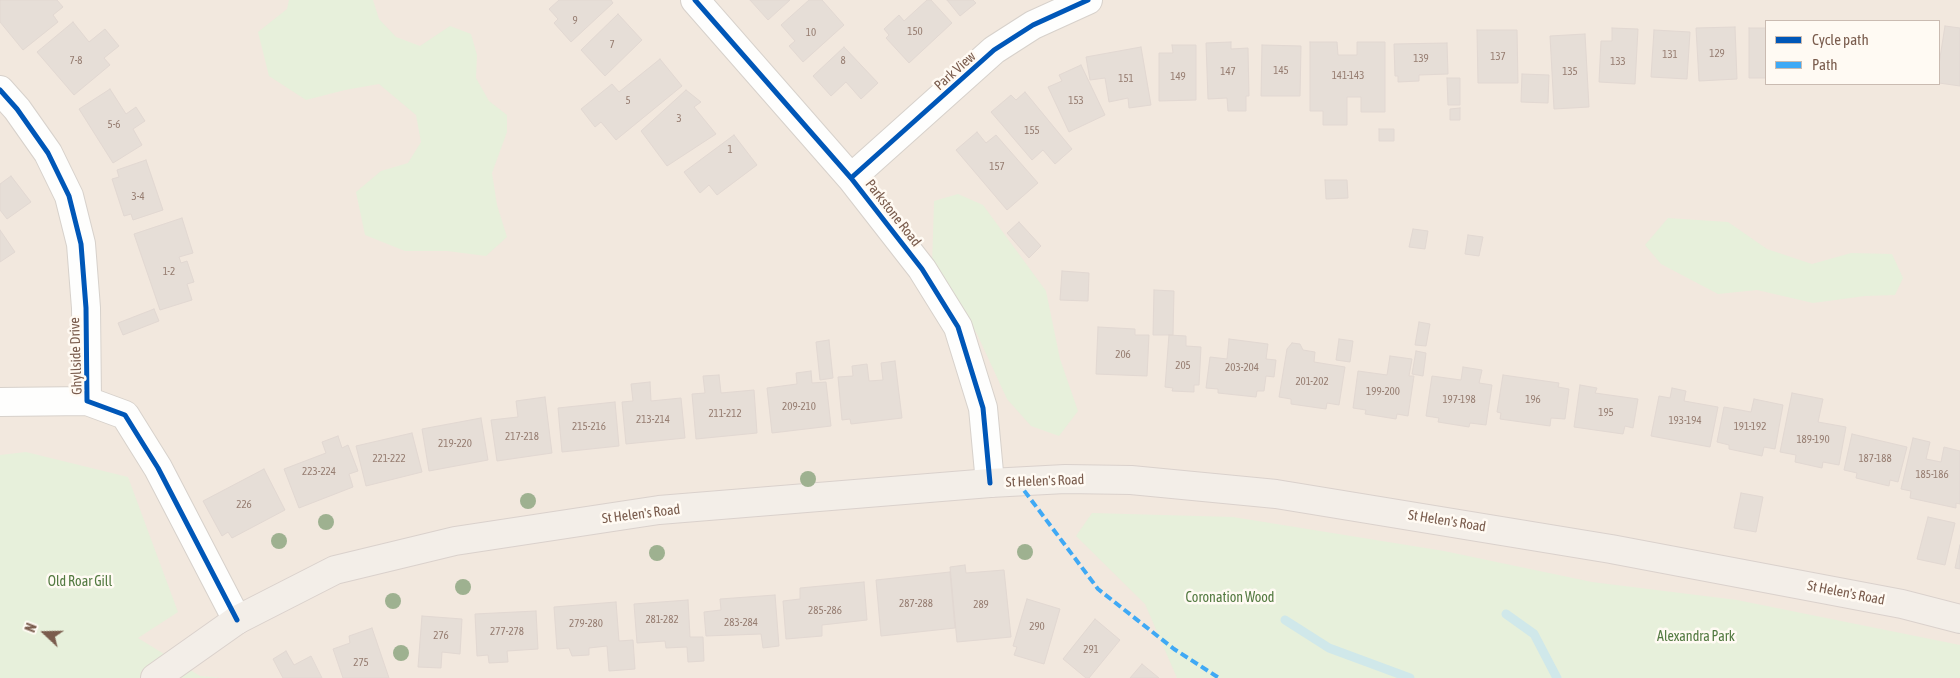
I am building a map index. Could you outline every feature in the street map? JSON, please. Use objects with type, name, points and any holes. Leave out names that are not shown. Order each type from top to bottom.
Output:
[{"type":"main road","name":"St Helen's Road","points":[[155,678],[180,658],[237,620],[335,570],[454,541],[659,510],[990,483],[1065,479],[1131,480],[1276,494],[1611,549],[1902,604],[1960,618]]},
{"type":"street","name":"Parkstone Road","points":[[695,0],[851,178],[922,269],[958,327],[983,408],[990,483]]},
{"type":"street","name":"Park View","points":[[851,178],[994,50],[1033,24],[1088,0]]},
{"type":"street","name":"Ghyllside Drive","points":[[0,90],[17,109],[48,153],[69,196],[81,244],[86,308],[87,401],[125,415],[158,468],[237,620]]},
{"type":"street","points":[[0,402],[87,401]]},
{"type":"shaded area","points":[[0,0],[1960,0],[1960,678],[0,678]]},
{"type":"green space","points":[[289,0],[373,0],[379,19],[396,37],[420,46],[450,26],[471,34],[477,55],[476,78],[489,101],[507,115],[507,132],[492,173],[497,205],[507,237],[486,256],[447,251],[405,251],[365,235],[356,192],[381,171],[408,163],[421,142],[416,115],[379,84],[306,100],[269,76],[258,32],[287,9]]},
{"type":"green space","points":[[958,194],[983,205],[1046,291],[1060,359],[1078,411],[1059,436],[1031,426],[1007,399],[977,334],[932,265],[934,201]]},
{"type":"green space","points":[[1668,218],[1728,222],[1767,249],[1812,264],[1851,253],[1892,254],[1903,278],[1895,295],[1865,296],[1813,303],[1757,290],[1718,294],[1661,264],[1645,245]]},
{"type":"green space","name":"Old Roar Gill","points":[[26,452],[128,477],[178,612],[138,638],[200,676],[222,678],[0,678],[0,455]]},
{"type":"green space","name":"Coronation Wood","points":[[1092,513],[1233,517],[1444,551],[1592,582],[1737,600],[1960,645],[1960,678],[1177,678],[1145,604],[1076,536]]},
{"type":"building","points":[[1,0],[57,0],[63,7],[53,15],[58,22],[23,50],[0,22]]},
{"type":"building","points":[[559,0],[611,0],[613,3],[571,42],[554,23],[558,19],[549,9]]},
{"type":"building","points":[[750,0],[790,0],[768,20]]},
{"type":"building","points":[[809,0],[822,0],[844,25],[803,62],[789,46],[795,41],[781,25]]},
{"type":"building","points":[[927,0],[931,0],[952,23],[909,63],[886,38],[889,35],[884,29],[899,15],[904,21]]},
{"type":"building","points":[[947,0],[973,0],[976,3],[960,16]]},
{"type":"building","points":[[618,14],[642,40],[605,76],[581,50]]},
{"type":"building","points":[[73,22],[89,42],[105,29],[119,46],[104,58],[110,65],[74,95],[37,52]]},
{"type":"building","points":[[1945,26],[1960,28],[1960,86],[1940,83],[1940,58]]},
{"type":"building","points":[[1735,27],[1737,79],[1699,81],[1696,28]]},
{"type":"building","points":[[1612,28],[1638,29],[1635,84],[1599,82],[1601,41],[1612,41]]},
{"type":"building","points":[[1749,28],[1765,28],[1765,78],[1749,78]]},
{"type":"building","points":[[1477,30],[1517,30],[1518,83],[1478,83]]},
{"type":"building","points":[[1654,30],[1690,32],[1687,79],[1651,77]]},
{"type":"building","points":[[1585,34],[1589,107],[1554,109],[1550,36]]},
{"type":"building","points":[[1231,42],[1231,49],[1248,48],[1249,96],[1246,96],[1246,111],[1228,111],[1227,98],[1208,99],[1206,43]]},
{"type":"building","points":[[1310,42],[1337,42],[1338,55],[1357,55],[1357,42],[1385,42],[1385,112],[1361,112],[1361,97],[1347,97],[1347,125],[1323,125],[1323,111],[1310,111]]},
{"type":"building","points":[[1447,43],[1448,74],[1419,75],[1419,81],[1398,82],[1398,76],[1395,76],[1394,44]]},
{"type":"building","points":[[1172,45],[1196,45],[1196,100],[1159,101],[1159,53],[1173,53]]},
{"type":"building","points":[[1262,45],[1301,46],[1300,96],[1261,96]]},
{"type":"building","points":[[844,47],[878,83],[861,99],[846,82],[831,96],[813,76]]},
{"type":"building","points":[[1141,47],[1151,105],[1129,108],[1128,98],[1109,102],[1105,78],[1090,80],[1086,57]]},
{"type":"building","points":[[660,59],[682,86],[616,140],[601,122],[595,127],[581,109],[612,84],[619,92]]},
{"type":"building","points":[[1081,65],[1105,115],[1069,132],[1048,87],[1062,81],[1059,75]]},
{"type":"building","points":[[1522,74],[1549,75],[1548,103],[1521,102]]},
{"type":"building","points":[[1447,78],[1460,78],[1460,105],[1448,105]]},
{"type":"building","points":[[110,89],[126,114],[136,107],[145,121],[133,129],[142,145],[113,163],[79,109]]},
{"type":"building","points":[[686,90],[701,102],[694,107],[716,134],[667,166],[641,131]]},
{"type":"building","points":[[1025,92],[1072,149],[1055,164],[1043,150],[1032,160],[991,112],[1011,95],[1016,100]]},
{"type":"building","points":[[1460,108],[1460,120],[1450,120],[1450,109]]},
{"type":"building","points":[[1379,129],[1394,129],[1394,141],[1379,141]]},
{"type":"building","points":[[977,132],[986,143],[996,135],[1038,183],[1007,210],[956,150]]},
{"type":"building","points":[[734,135],[757,165],[717,195],[709,185],[700,193],[684,172]]},
{"type":"building","points":[[146,160],[163,210],[133,220],[131,214],[124,216],[112,179],[119,177],[117,170]]},
{"type":"building","points":[[11,176],[31,202],[7,219],[0,210],[0,184]]},
{"type":"building","points":[[1325,180],[1347,180],[1348,198],[1326,199]]},
{"type":"building","points":[[182,218],[193,253],[179,257],[181,263],[187,261],[194,282],[187,284],[192,300],[160,310],[134,234]]},
{"type":"building","points":[[1019,222],[1041,246],[1029,258],[1007,233]]},
{"type":"building","points":[[1413,229],[1428,231],[1425,249],[1409,247]]},
{"type":"building","points":[[0,230],[15,252],[0,262]]},
{"type":"building","points":[[1468,235],[1483,237],[1479,256],[1465,254]]},
{"type":"building","points":[[1062,271],[1089,273],[1088,301],[1060,300]]},
{"type":"building","points":[[1154,290],[1174,291],[1173,335],[1153,335]]},
{"type":"building","points":[[154,309],[159,321],[123,335],[118,323]]},
{"type":"building","points":[[1419,322],[1430,324],[1426,346],[1415,345]]},
{"type":"building","points":[[1098,327],[1135,329],[1135,335],[1149,335],[1147,376],[1096,374]]},
{"type":"building","points":[[1169,335],[1186,336],[1186,346],[1201,347],[1199,385],[1194,385],[1194,392],[1172,391],[1173,388],[1165,387]]},
{"type":"building","points":[[1229,339],[1268,344],[1266,359],[1276,360],[1274,377],[1266,376],[1264,391],[1257,391],[1256,397],[1218,393],[1218,389],[1206,388],[1210,357],[1227,359]]},
{"type":"building","points":[[1339,339],[1353,341],[1350,362],[1336,360]]},
{"type":"building","points":[[829,340],[833,378],[820,380],[816,342]]},
{"type":"building","points":[[1292,343],[1300,344],[1303,350],[1315,352],[1314,362],[1345,367],[1339,405],[1327,403],[1326,409],[1291,404],[1291,399],[1279,397],[1287,349]]},
{"type":"building","points":[[1416,351],[1426,353],[1423,376],[1412,374]]},
{"type":"building","points":[[1390,356],[1412,359],[1409,376],[1414,376],[1408,416],[1397,414],[1396,419],[1365,414],[1366,410],[1353,408],[1358,371],[1387,375]]},
{"type":"building","points":[[895,361],[902,418],[851,424],[850,419],[842,420],[838,377],[853,376],[852,366],[867,364],[869,381],[883,380],[881,363]]},
{"type":"building","points":[[1463,367],[1482,370],[1479,383],[1492,385],[1486,425],[1470,423],[1469,427],[1438,422],[1439,418],[1426,416],[1432,376],[1461,380]]},
{"type":"building","points":[[811,371],[812,383],[826,382],[831,426],[772,433],[767,388],[797,384],[796,373]]},
{"type":"building","points":[[719,375],[721,393],[754,390],[757,433],[696,439],[692,394],[705,393],[703,376]]},
{"type":"building","points":[[1503,375],[1559,383],[1558,387],[1569,389],[1565,419],[1551,418],[1550,426],[1500,419],[1501,413],[1497,412]]},
{"type":"building","points":[[650,382],[651,401],[681,398],[685,438],[626,444],[622,402],[633,401],[631,384]]},
{"type":"building","points":[[1580,385],[1597,388],[1595,393],[1638,399],[1633,428],[1625,426],[1623,434],[1574,427]]},
{"type":"building","points":[[1672,388],[1686,391],[1684,401],[1718,407],[1710,447],[1651,436],[1659,396],[1670,398]]},
{"type":"building","points":[[1792,393],[1823,399],[1818,422],[1846,427],[1839,465],[1823,462],[1822,468],[1795,462],[1796,455],[1780,452]]},
{"type":"building","points":[[545,397],[552,453],[497,461],[491,420],[518,417],[516,401]]},
{"type":"building","points":[[1754,399],[1783,405],[1775,449],[1764,447],[1762,456],[1729,449],[1729,445],[1717,442],[1724,407],[1751,412]]},
{"type":"building","points":[[615,402],[619,446],[562,452],[558,408]]},
{"type":"building","points":[[481,418],[488,460],[429,471],[422,429]]},
{"type":"building","points":[[412,433],[422,472],[366,486],[356,446]]},
{"type":"building","points":[[1852,434],[1907,447],[1898,482],[1890,480],[1889,486],[1856,478],[1857,473],[1844,470]]},
{"type":"building","points":[[338,436],[342,448],[348,445],[358,471],[349,474],[353,487],[299,508],[284,469],[326,453],[322,442]]},
{"type":"building","points":[[1913,438],[1930,442],[1926,459],[1941,462],[1944,447],[1960,451],[1960,504],[1956,503],[1956,508],[1910,498],[1911,491],[1901,489]]},
{"type":"building","points":[[264,469],[285,510],[232,538],[228,532],[222,536],[203,501]]},
{"type":"building","points":[[1741,493],[1763,497],[1756,532],[1734,528]]},
{"type":"building","points":[[1928,517],[1955,523],[1945,565],[1917,559]]},
{"type":"building","points":[[1960,545],[1960,569],[1955,568]]},
{"type":"building","points":[[965,565],[966,573],[1004,570],[1011,637],[957,642],[950,567]]},
{"type":"building","points":[[950,572],[955,628],[881,636],[876,580]]},
{"type":"building","points":[[864,582],[867,620],[822,625],[822,636],[786,639],[783,601],[800,599],[800,588]]},
{"type":"building","points":[[775,595],[779,646],[763,648],[761,634],[706,636],[704,612],[721,610],[720,599]]},
{"type":"building","points":[[1027,599],[1060,609],[1044,664],[1014,655],[1017,647],[1013,646]]},
{"type":"building","points":[[688,600],[690,637],[703,637],[704,661],[688,662],[687,647],[666,648],[665,641],[637,643],[634,604]]},
{"type":"building","points":[[616,602],[619,641],[633,640],[635,669],[609,671],[607,646],[589,648],[589,655],[572,656],[569,648],[557,649],[554,607]]},
{"type":"building","points":[[536,611],[538,649],[507,651],[508,662],[489,663],[488,655],[477,656],[475,614]]},
{"type":"building","points":[[422,616],[462,619],[460,654],[442,652],[441,668],[418,667]]},
{"type":"building","points":[[1095,619],[1120,640],[1089,678],[1086,678],[1063,659]]},
{"type":"building","points":[[372,628],[389,678],[343,678],[333,649],[350,643],[349,636]]},
{"type":"building","points":[[286,651],[294,665],[311,656],[322,678],[283,678],[273,659]]},
{"type":"building","points":[[1142,664],[1159,678],[1130,678]]},
{"type":"waterway","points":[[1506,614],[1534,634],[1557,678]]},
{"type":"waterway","points":[[1285,620],[1329,648],[1410,678]]},
{"type":"marked path","points":[[1017,481],[1098,589],[1174,649],[1219,678]]},
{"type":"cycle path","points":[[695,0],[851,178],[922,269],[958,327],[983,408],[990,483]]},
{"type":"cycle path","points":[[851,178],[994,50],[1033,25],[1088,0]]},
{"type":"cycle path","points":[[0,90],[17,109],[48,153],[69,196],[81,244],[86,308],[87,401],[125,415],[158,468],[237,620]]},
{"type":"park label","name":"Alexandra Park","points":[[1696,637]]}]
